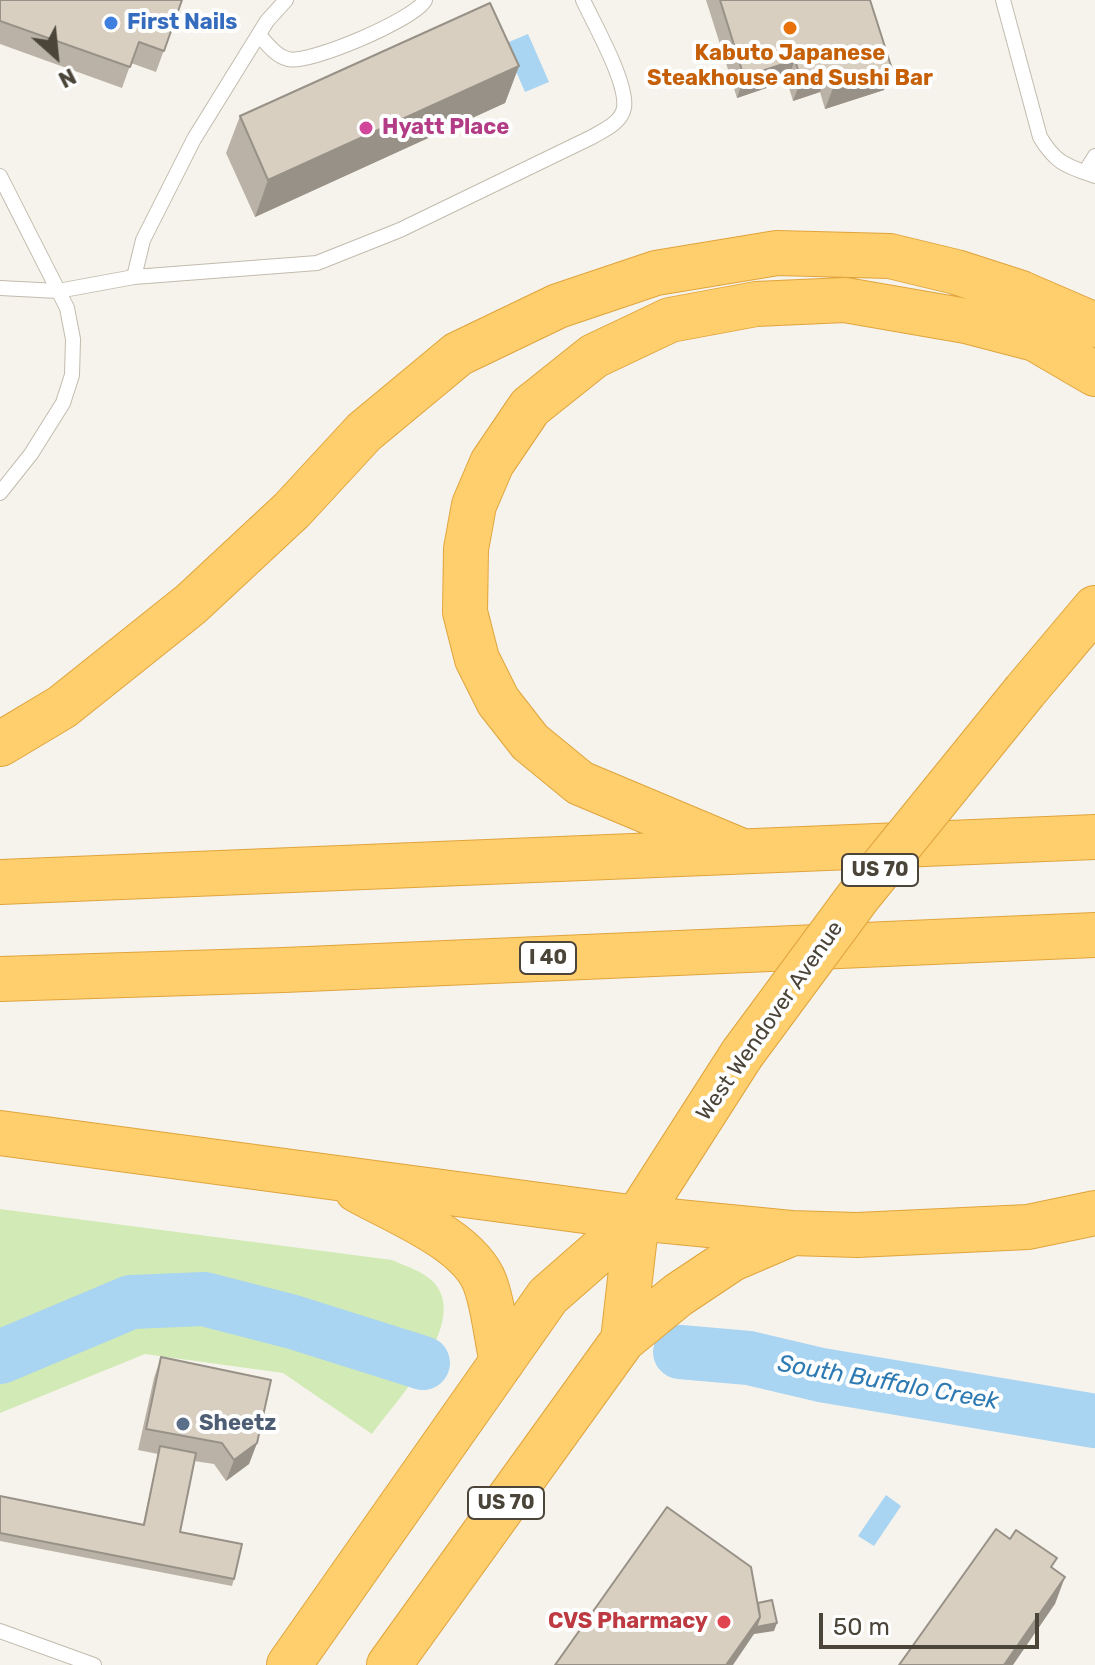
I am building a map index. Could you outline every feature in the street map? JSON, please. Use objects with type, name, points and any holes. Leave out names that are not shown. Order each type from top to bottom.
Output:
[{"type":"highway","points":[[0,744],[62,707],[191,604],[292,510],[364,432],[458,354],[558,306],[656,273],[777,253],[890,256],[956,272],[1021,293],[1095,325]]},
{"type":"highway","points":[[742,851],[580,783],[530,742],[498,701],[477,659],[465,612],[466,549],[474,505],[492,463],[530,407],[594,356],[670,320],[756,304],[845,300],[951,318],[1035,339],[1095,374]]},
{"type":"highway","name":"West Wendover Avenue","points":[[289,1665],[548,1296],[637,1218],[742,1054],[858,897],[1095,608]]},
{"type":"highway","points":[[0,882],[1095,837]]},
{"type":"highway","name":"I 40","points":[[0,979],[284,970],[1095,935]]},
{"type":"highway","points":[[0,1133],[637,1218],[791,1233],[857,1235],[1028,1227],[1095,1213]]},
{"type":"highway","points":[[334,1177],[468,1254],[485,1282],[502,1362]]},
{"type":"highway","name":"West Wendover Avenue","points":[[389,1665],[623,1340],[637,1218]]},
{"type":"highway","points":[[623,1340],[678,1295],[732,1259],[791,1233]]},
{"type":"lane","points":[[134,277],[143,240],[194,139],[259,35],[286,0]]},
{"type":"lane","points":[[259,35],[285,59],[301,61],[372,34],[410,15],[425,0]]},
{"type":"lane","points":[[0,288],[58,291],[134,277],[317,263],[400,230],[614,125],[624,108],[620,80],[583,0]]},
{"type":"lane","points":[[1003,0],[1040,137],[1050,155],[1064,165],[1090,174],[1095,156]]},
{"type":"lane","points":[[0,176],[67,308],[73,339],[72,375],[63,403],[31,454],[0,493]]},
{"type":"lane","points":[[0,1631],[94,1665]]},
{"type":"green space","points":[[0,1209],[392,1260],[426,1276],[440,1292],[444,1311],[439,1333],[414,1379],[372,1434],[283,1373],[145,1354],[0,1413]]},
{"type":"water","points":[[528,34],[549,82],[525,92],[504,44]]},
{"type":"water","points":[[886,1495],[901,1506],[874,1546],[858,1536]]},
{"type":"building","points":[[0,0],[182,0],[164,51],[139,42],[130,67],[0,21]]},
{"type":"building","points":[[720,0],[870,0],[892,69],[833,88],[828,71],[801,80],[795,60],[744,77]]},
{"type":"building","points":[[490,3],[519,66],[268,180],[240,116]]},
{"type":"building","points":[[161,1357],[271,1380],[257,1443],[234,1460],[222,1443],[146,1429]]},
{"type":"building","points":[[160,1446],[196,1453],[180,1532],[242,1544],[234,1579],[0,1533],[0,1496],[144,1525]]},
{"type":"building","name":"CVS Pharmacy","points":[[667,1507],[751,1567],[760,1617],[726,1665],[555,1665]]},
{"type":"building","points":[[996,1529],[1010,1539],[1016,1530],[1057,1558],[1051,1567],[1065,1577],[1004,1665],[899,1665]]},
{"type":"building","points":[[772,1600],[777,1623],[756,1627],[760,1617],[758,1603]]},
{"type":"waterway","name":"South Buffalo Creek","points":[[0,1357],[131,1302],[204,1299],[293,1322],[423,1363]]},
{"type":"waterway","name":"South Buffalo Creek","points":[[680,1352],[749,1358],[821,1375],[1095,1421]]},
{"type":"place","name":"First Nails","points":[[111,23]]},
{"type":"place","name":"Kabuto Japanese Steakhouse and Sushi Bar","points":[[790,28]]},
{"type":"place","name":"Hyatt Place","points":[[366,128]]},
{"type":"place","name":"Sheetz","points":[[183,1424]]},
{"type":"place","name":"CVS Pharmacy","points":[[724,1622]]}]
